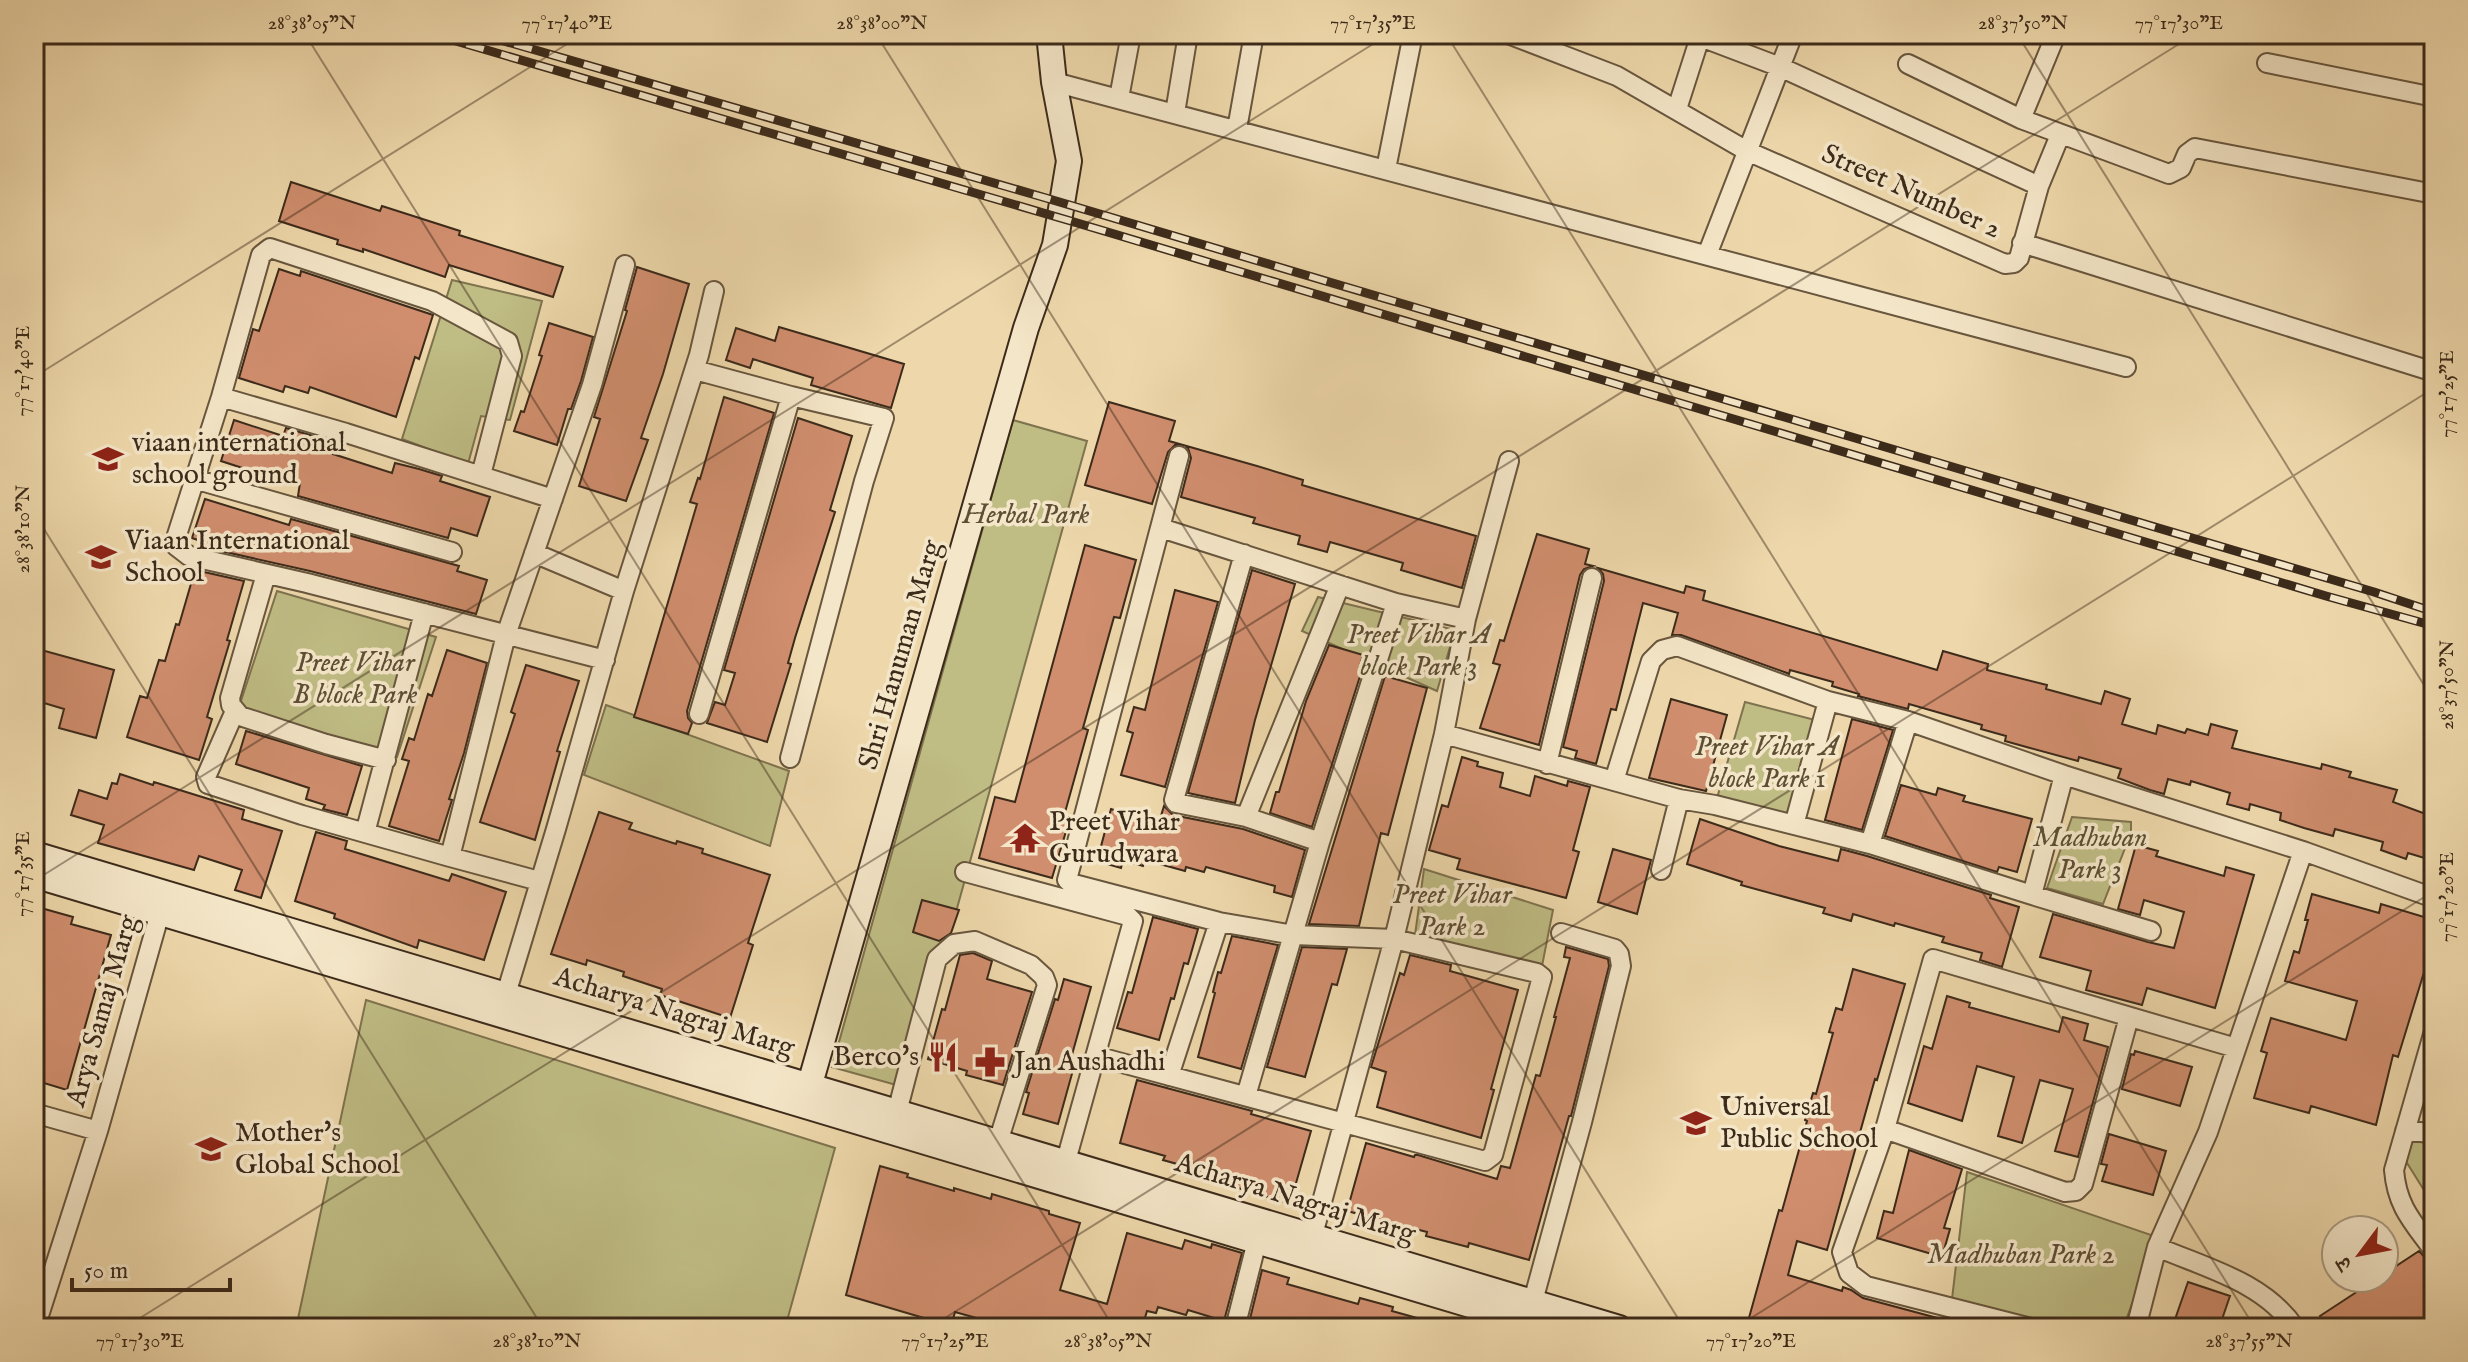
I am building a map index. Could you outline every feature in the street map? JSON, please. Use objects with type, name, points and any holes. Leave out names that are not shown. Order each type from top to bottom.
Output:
[{"type":"street","name":"Shri Hanuman Marg","points":[[807,1095],[1022,343],[1055,245],[1069,161],[1054,82],[1049,34]]},
{"type":"street","points":[[1119,98],[1131,34]]},
{"type":"street","points":[[1175,113],[1188,34]]},
{"type":"street","points":[[1237,129],[1254,34]]},
{"type":"street","points":[[1386,169],[1413,34]]},
{"type":"street","points":[[1707,255],[1793,34]]},
{"type":"street","points":[[2021,119],[2056,34]]},
{"type":"street","name":"Street Number 2","points":[[1513,35],[1617,76],[1747,151],[2005,264],[2014,263],[2019,258],[2022,243],[2434,372]]},
{"type":"street","points":[[1677,109],[1698,35],[1780,67],[2039,186]]},
{"type":"street","points":[[2267,63],[2434,97]]},
{"type":"street","points":[[1908,64],[2021,119],[2169,174],[2181,168],[2187,154],[2195,148],[2434,194]]},
{"type":"street","points":[[1054,82],[2126,367]]},
{"type":"street","points":[[2022,243],[2039,186],[2060,135]]},
{"type":"street","points":[[481,475],[512,356],[508,342],[432,301],[275,248],[261,255],[176,546],[189,556],[605,660]]},
{"type":"street","points":[[450,857],[506,635],[592,385],[625,265]]},
{"type":"street","points":[[502,1004],[624,591],[695,370],[714,291]]},
{"type":"street","points":[[695,370],[884,418],[864,481],[790,758]]},
{"type":"street","points":[[699,714],[791,396]]},
{"type":"street","points":[[221,397],[553,499]]},
{"type":"street","points":[[1096,1056],[1482,1161],[1493,1155],[1542,976],[1394,939],[1294,935],[1219,922],[1070,883],[1067,878],[1179,456]]},
{"type":"street","points":[[1310,1246],[1394,939],[1444,734],[1466,619],[1509,461]]},
{"type":"street","points":[[194,479],[452,552]]},
{"type":"street","points":[[1161,528],[1396,603],[1466,619]]},
{"type":"street","points":[[534,553],[624,591]]},
{"type":"street","points":[[1244,554],[1174,798],[1176,803],[1246,817],[1320,842]]},
{"type":"street","points":[[266,574],[230,698],[235,711],[240,716],[326,744],[386,760]]},
{"type":"street","points":[[1547,764],[1592,578]]},
{"type":"street","points":[[1246,817],[1340,585]]},
{"type":"street","points":[[1246,1096],[1320,842],[1396,603]]},
{"type":"street","points":[[365,833],[424,613]]},
{"type":"street","points":[[1614,781],[1651,661],[1662,650],[1677,646],[1828,701],[1908,721],[2064,775],[2303,851],[2434,898]]},
{"type":"street","points":[[1794,825],[1828,701]]},
{"type":"street","points":[[235,711],[206,777],[208,784],[365,833],[539,881]]},
{"type":"street","points":[[1870,844],[1908,721]]},
{"type":"street","points":[[1444,734],[1679,799],[1870,844],[2151,931]]},
{"type":"street","points":[[2032,895],[2064,775]]},
{"type":"street","points":[[1661,870],[1679,799]]},
{"type":"street","points":[[2136,1328],[2157,1247],[2208,1132],[2303,851]]},
{"type":"street","name":"Acharya Nagraj Marg","points":[[34,854],[163,903],[1310,1246],[1547,1328]]},
{"type":"street","points":[[965,872],[1128,916],[1133,921],[1064,1172]]},
{"type":"street","name":"Acharya Nagraj Marg","points":[[34,875],[163,903]]},
{"type":"street","name":"Arya Samaj Marg","points":[[35,1328],[43,1268],[98,1131],[163,903]]},
{"type":"street","points":[[1169,1076],[1219,922]]},
{"type":"street","points":[[1533,1301],[1621,966],[1615,949],[1561,933]]},
{"type":"street","points":[[897,1112],[937,959],[954,944],[975,941],[1031,965],[1044,977],[1047,985],[998,1142]]},
{"type":"street","points":[[2031,1328],[1866,1286],[1849,1273],[1842,1252],[1885,1129],[1933,959],[2236,1048]]},
{"type":"street","points":[[1885,1129],[2065,1192],[2076,1191],[2083,1184],[2129,1017]]},
{"type":"street","points":[[2434,1031],[2394,1170],[2396,1190],[2403,1208],[2434,1251]]},
{"type":"street","name":"Acharya Nagraj Marg","points":[[807,1095],[897,1112],[998,1142],[1064,1172],[1257,1241],[1310,1246],[1533,1301],[1619,1328]]},
{"type":"street","points":[[34,1113],[98,1131]]},
{"type":"street","points":[[2405,1131],[2434,1133]]},
{"type":"street","points":[[1235,1328],[1257,1241]]},
{"type":"street","points":[[2157,1247],[2255,1289],[2277,1306],[2295,1328]]},
{"type":"green space","points":[[452,280],[542,301],[510,420],[481,416],[468,464],[402,439]]},
{"type":"green space","name":"Herbal Park","points":[[1013,420],[1087,441],[907,1088],[832,1067]]},
{"type":"green space","name":"Preet Vihar B block Park","points":[[277,591],[436,637],[397,757],[239,707]]},
{"type":"green space","name":"Preet Vihar A block Park 3","points":[[1318,597],[1455,630],[1437,691],[1302,631]]},
{"type":"green space","name":"Preet Vihar A block Park 1","points":[[1745,702],[1819,721],[1791,824],[1715,805]]},
{"type":"green space","points":[[606,705],[789,771],[770,846],[584,775]]},
{"type":"green space","name":"Madhuban Park 3","points":[[2072,817],[2131,822],[2131,833],[2103,904],[2047,888]]},
{"type":"green space","name":"Preet Vihar Park 2","points":[[1424,869],[1553,910],[1542,966],[1415,935]]},
{"type":"green space","points":[[366,1000],[835,1148],[785,1328],[296,1328]]},
{"type":"green space","points":[[2412,1141],[2434,1141],[2434,1191],[2427,1195],[2397,1147]]},
{"type":"green space","name":"Madhuban Park 2","points":[[1967,1172],[2157,1237],[2123,1328],[2057,1328],[1952,1299]]},
{"type":"building","points":[[291,182],[380,211],[382,206],[460,231],[459,235],[563,267],[553,297],[449,265],[445,277],[363,249],[363,252],[337,244],[338,240],[279,221]]},
{"type":"building","points":[[637,267],[689,284],[641,438],[648,440],[626,501],[579,486],[600,419],[594,417],[627,311]]},
{"type":"building","points":[[279,269],[300,276],[301,271],[433,315],[419,359],[415,357],[396,417],[310,387],[308,393],[285,386],[283,392],[239,378],[253,329],[259,331]]},
{"type":"building","points":[[549,323],[593,337],[581,381],[557,445],[514,431],[521,411],[524,412]]},
{"type":"building","points":[[779,327],[904,364],[891,408],[811,385],[813,378],[753,359],[750,368],[726,360],[736,328],[775,341]]},
{"type":"building","points":[[724,397],[774,413],[687,711],[692,723],[688,734],[634,717],[697,504],[690,502],[700,479]]},
{"type":"building","points":[[1109,402],[1175,421],[1169,441],[1257,466],[1303,480],[1302,485],[1476,536],[1462,588],[1401,570],[1403,563],[1330,542],[1327,552],[1298,544],[1300,536],[1253,523],[1255,518],[1181,497],[1191,458],[1188,448],[1183,445],[1175,445],[1168,452],[1152,504],[1085,485]]},
{"type":"building","points":[[798,418],[852,436],[830,510],[835,512],[795,638],[788,663],[791,664],[767,742],[707,723],[715,702],[725,705],[735,673],[724,670]]},
{"type":"building","points":[[234,420],[283,436],[286,428],[337,443],[333,454],[392,473],[395,463],[419,469],[442,476],[440,481],[490,497],[477,536],[451,528],[448,538],[298,496],[300,483],[221,461]]},
{"type":"building","points":[[205,499],[289,525],[291,519],[459,566],[457,571],[487,580],[476,614],[203,547],[204,542],[192,538]]},
{"type":"building","points":[[1537,534],[1589,549],[1585,564],[1593,566],[1584,569],[1580,575],[1539,745],[1480,728],[1500,665],[1493,663],[1500,640],[1504,641]]},
{"type":"building","points":[[1085,545],[1136,560],[1120,618],[1114,617],[1083,728],[1088,730],[1064,816],[1070,818],[1052,878],[979,858],[995,797],[1015,802]]},
{"type":"building","points":[[1598,568],[1684,593],[1686,586],[1705,591],[1703,600],[1937,670],[1943,651],[1988,664],[1987,670],[2047,685],[2046,689],[2101,704],[2105,691],[2130,699],[2122,724],[2156,734],[2158,725],[2185,733],[2187,729],[2208,735],[2211,724],[2237,731],[2232,748],[2321,769],[2322,764],[2351,772],[2349,777],[2397,790],[2393,802],[2434,817],[2434,861],[2408,853],[2406,859],[2381,850],[2383,842],[2335,829],[2333,836],[2304,828],[2280,820],[2281,813],[2250,804],[2249,810],[2227,804],[2230,793],[2191,781],[2190,785],[2168,779],[2164,794],[2150,790],[2118,778],[2121,769],[2005,741],[2006,736],[1981,729],[1982,725],[1909,704],[1908,709],[1858,696],[1832,686],[1833,682],[1790,670],[1789,674],[1681,635],[1672,635],[1678,613],[1643,603],[1616,710],[1611,709],[1596,764],[1575,758],[1577,751],[1563,747],[1604,581]]},
{"type":"building","points":[[195,570],[244,581],[207,717],[212,719],[199,760],[127,737],[140,696],[147,698],[159,660],[165,661]]},
{"type":"building","points":[[1252,570],[1295,584],[1255,720],[1235,803],[1188,793]]},
{"type":"building","points":[[1175,590],[1218,602],[1165,787],[1121,775],[1133,733],[1127,731],[1134,707],[1145,710]]},
{"type":"building","points":[[1329,645],[1363,655],[1359,669],[1362,670],[1312,827],[1270,813],[1306,701]]},
{"type":"building","points":[[34,648],[114,670],[96,738],[59,728],[64,709],[34,700]]},
{"type":"building","points":[[447,650],[487,663],[439,841],[389,826],[409,761],[402,759],[409,738],[414,740],[428,694],[432,696]]},
{"type":"building","points":[[526,665],[579,681],[557,751],[560,752],[535,840],[480,822],[515,714],[511,712]]},
{"type":"building","points":[[1385,676],[1427,688],[1388,835],[1381,833],[1359,926],[1309,924]]},
{"type":"building","points":[[1671,699],[1727,715],[1706,791],[1649,778]]},
{"type":"building","points":[[1852,719],[1893,730],[1862,830],[1825,820]]},
{"type":"building","points":[[246,731],[362,766],[347,815],[323,809],[325,805],[306,799],[309,788],[236,764]]},
{"type":"building","points":[[1462,757],[1478,762],[1477,766],[1503,773],[1500,787],[1530,796],[1535,776],[1567,786],[1568,781],[1590,787],[1573,850],[1579,852],[1566,898],[1457,869],[1460,859],[1429,850],[1442,805],[1448,807]]},
{"type":"building","points":[[120,774],[244,810],[242,819],[282,831],[261,898],[235,890],[242,870],[199,856],[194,870],[98,843],[104,825],[71,815],[79,790],[107,799],[112,783],[117,784]]},
{"type":"building","points":[[1901,785],[1936,795],[1938,788],[1965,796],[1963,801],[2032,819],[2017,872],[1999,867],[1997,872],[1885,836]]},
{"type":"building","points":[[1164,806],[1173,815],[1243,829],[1305,850],[1292,897],[1274,892],[1275,886],[1206,867],[1204,872],[1186,867],[1185,871],[1145,860],[1143,866],[1123,860],[1121,868],[1097,861],[1111,809],[1137,817],[1138,813],[1160,819]]},
{"type":"building","points":[[599,812],[632,823],[629,829],[703,849],[702,853],[770,875],[748,943],[753,945],[730,1018],[660,995],[662,989],[623,976],[624,972],[587,960],[586,965],[551,954]]},
{"type":"building","points":[[1700,819],[1779,846],[1838,861],[1841,849],[1867,856],[1991,895],[1990,898],[2019,907],[2002,967],[1980,960],[1982,953],[1942,942],[1944,937],[1853,914],[1851,921],[1823,913],[1825,908],[1741,885],[1742,882],[1687,864]]},
{"type":"building","points":[[316,832],[347,841],[345,849],[449,881],[452,874],[506,892],[484,960],[419,940],[417,948],[295,901]]},
{"type":"building","points":[[2136,845],[2158,851],[2156,856],[2224,876],[2226,867],[2254,875],[2215,1008],[2147,988],[2142,1005],[2086,990],[2091,971],[2040,957],[2053,914],[2174,948],[2184,912],[2144,900],[2140,915],[2118,909]]},
{"type":"building","points":[[1613,849],[1651,860],[1637,914],[1598,902]]},
{"type":"building","points":[[2312,894],[2379,913],[2381,904],[2434,920],[2434,938],[2429,956],[2398,1057],[2393,1055],[2376,1125],[2311,1106],[2309,1113],[2254,1098],[2267,1053],[2261,1051],[2271,1018],[2346,1040],[2357,1001],[2285,981],[2294,951],[2299,953]]},
{"type":"building","points":[[922,900],[959,910],[951,933],[939,941],[913,932]]},
{"type":"building","points":[[41,908],[73,917],[71,924],[111,935],[67,1090],[34,1080],[34,934]]},
{"type":"building","points":[[1153,917],[1198,929],[1188,964],[1184,963],[1174,999],[1171,998],[1159,1040],[1117,1028],[1128,992],[1132,993]]},
{"type":"building","points":[[1232,936],[1278,945],[1241,1069],[1198,1057],[1218,972],[1221,973]]},
{"type":"building","points":[[1302,947],[1347,949],[1337,985],[1332,984],[1305,1077],[1267,1067]]},
{"type":"building","points":[[1566,947],[1608,959],[1609,966],[1571,1116],[1529,1260],[1469,1243],[1468,1247],[1426,1236],[1427,1232],[1347,1211],[1366,1143],[1497,1179],[1501,1166],[1510,1168],[1556,1017],[1570,958],[1564,957]]},
{"type":"building","points":[[973,953],[992,961],[987,979],[1032,992],[1003,1085],[966,1075],[967,1071],[928,1059],[960,955]]},
{"type":"building","points":[[1410,955],[1451,965],[1450,971],[1518,990],[1481,1138],[1377,1107],[1386,1072],[1371,1067],[1400,973],[1404,975]]},
{"type":"building","points":[[1853,969],[1905,984],[1827,1250],[1797,1241],[1788,1275],[1842,1291],[1843,1287],[1863,1298],[1956,1323],[1955,1328],[1760,1328],[1747,1325],[1779,1210],[1782,1211],[1813,1093],[1816,1094],[1833,1033],[1829,1032],[1836,1008],[1842,1010]]},
{"type":"building","points":[[1064,979],[1091,987],[1068,1069],[1073,1070],[1058,1124],[1023,1114],[1029,1093],[1026,1092]]},
{"type":"building","points":[[1947,996],[1970,1003],[1969,1007],[2059,1032],[2063,1017],[2088,1024],[2084,1040],[2108,1047],[2078,1157],[2055,1151],[2073,1089],[2040,1080],[2022,1143],[1998,1136],[2014,1077],[1977,1066],[1962,1121],[1908,1103],[1924,1046],[1932,1049]]},
{"type":"building","points":[[2135,1051],[2192,1067],[2180,1106],[2122,1089],[2131,1054],[2134,1055]]},
{"type":"building","points":[[1137,1080],[1252,1111],[1251,1114],[1311,1131],[1290,1204],[1193,1174],[1195,1169],[1163,1160],[1165,1156],[1120,1143]]},
{"type":"building","points":[[2109,1134],[2166,1151],[2153,1195],[2102,1181],[2107,1165],[2101,1164]]},
{"type":"building","points":[[1909,1150],[1962,1169],[1944,1228],[1950,1229],[1942,1257],[1877,1238],[1884,1211],[1893,1213]]},
{"type":"building","points":[[880,1166],[954,1191],[954,1188],[991,1199],[992,1194],[1080,1223],[1060,1290],[1107,1304],[1127,1233],[1182,1249],[1185,1240],[1242,1253],[1224,1321],[1188,1310],[1186,1315],[1158,1307],[1156,1313],[1147,1311],[1142,1328],[997,1328],[998,1324],[955,1312],[951,1326],[846,1295]]},
{"type":"building","points":[[2419,1251],[2434,1263],[2434,1328],[2328,1328],[2320,1316],[2354,1294],[2400,1294],[2400,1263]]},
{"type":"building","points":[[1262,1270],[1289,1278],[1287,1284],[1358,1304],[1360,1298],[1393,1307],[1392,1311],[1435,1323],[1434,1328],[1248,1327]]},
{"type":"building","points":[[2188,1282],[2230,1296],[2219,1328],[2172,1328]]},
{"type":"railway","points":[[432,34],[2434,626]]},
{"type":"railway","points":[[480,34],[1046,198],[2434,612]]},
{"type":"place","name":"viaan international school ground","points":[[108,459]]},
{"type":"place","name":"Viaan International School","points":[[101,557]]},
{"type":"place","name":"Preet Vihar Gurudwara","points":[[1025,838]]},
{"type":"place","name":"Berco's","points":[[943,1057]]},
{"type":"place","name":"Jan Aushadhi","points":[[990,1062]]},
{"type":"place","name":"Universal Public School","points":[[1696,1123]]},
{"type":"place","name":"Mother's Global School","points":[[211,1149]]}]
